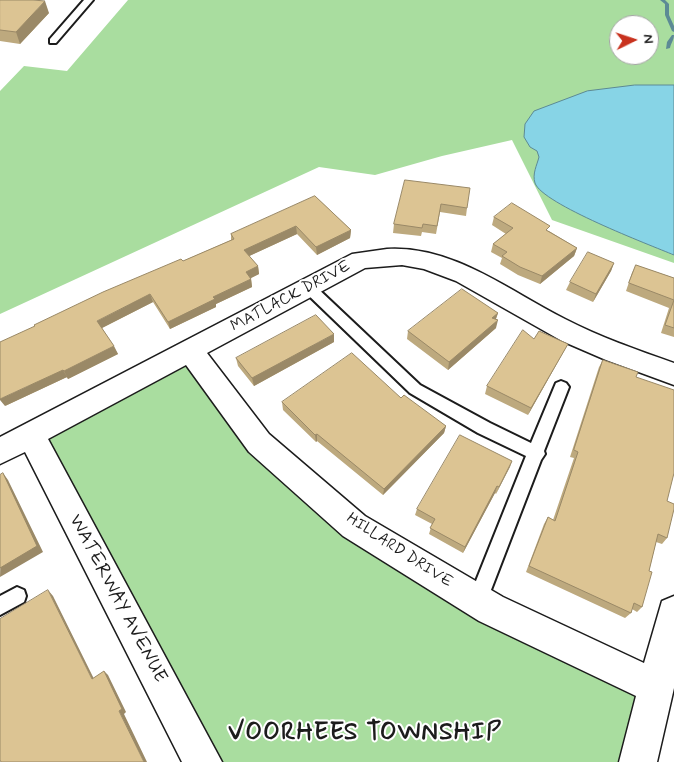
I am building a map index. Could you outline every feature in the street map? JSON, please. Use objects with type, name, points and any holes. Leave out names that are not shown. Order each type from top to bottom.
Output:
[{"type":"street","name":"MATLACK DRIVE","points":[[0,451],[191,352],[360,260],[402,257],[448,266],[487,284],[556,327],[609,350],[674,374]]},
{"type":"street","name":"HILLARD DRIVE","points":[[191,352],[259,443],[354,526],[477,601],[656,687]]},
{"type":"street","name":"WATERWAY AVENUE","points":[[30,435],[203,762]]},
{"type":"street","points":[[638,762],[674,613]]},
{"type":"lane","points":[[53,41],[89,0]]},
{"type":"lane","points":[[309,288],[415,389],[484,428],[537,454]]},
{"type":"lane","points":[[477,601],[562,387]]},
{"type":"lane","points":[[0,606],[17,596]]},
{"type":"green space","points":[[128,0],[674,0],[674,263],[552,220],[512,140],[442,156],[375,175],[319,167],[0,314],[0,91],[24,66],[67,71]]},
{"type":"green space","points":[[191,352],[354,526],[656,687],[638,762],[203,762],[31,435]]},
{"type":"water","points":[[635,85],[674,85],[674,255],[598,223],[556,202],[542,192],[534,180],[539,157],[537,151],[530,147],[524,137],[525,124],[534,111],[587,91]]},
{"type":"building","points":[[0,0],[45,1],[16,32],[0,30]]},
{"type":"building","points":[[405,180],[470,188],[467,208],[441,204],[437,226],[423,224],[422,228],[394,224]]},
{"type":"building","points":[[315,196],[351,230],[316,247],[296,226],[244,250],[258,266],[246,272],[251,279],[168,322],[150,294],[97,321],[114,346],[64,371],[0,399],[0,342],[103,292],[234,239],[231,234]]},
{"type":"building","points":[[512,203],[550,226],[546,230],[577,248],[542,276],[520,267],[502,256],[507,252],[493,244],[513,228],[494,217]]},
{"type":"building","points":[[588,252],[614,263],[596,294],[570,282]]},
{"type":"building","points":[[636,265],[674,278],[674,300],[629,283]]},
{"type":"building","points":[[462,289],[498,313],[492,318],[498,320],[449,362],[408,331]]},
{"type":"building","points":[[674,300],[674,328],[665,325]]},
{"type":"building","points":[[316,315],[334,334],[252,378],[236,358]]},
{"type":"building","points":[[523,330],[534,339],[539,331],[568,344],[531,408],[487,386]]},
{"type":"building","points":[[352,353],[401,398],[404,395],[446,426],[384,489],[317,434],[315,435],[282,402]]},
{"type":"building","points":[[603,360],[638,372],[636,377],[674,390],[674,473],[667,501],[674,504],[674,509],[667,538],[658,534],[649,571],[652,572],[642,607],[634,603],[631,613],[529,566],[548,517],[555,521],[578,452],[574,450]]},
{"type":"building","points":[[460,435],[512,461],[465,547],[430,528],[435,519],[417,509]]},
{"type":"building","points":[[3,473],[37,546],[0,568],[0,475]]},
{"type":"building","points":[[48,590],[92,679],[104,671],[122,709],[119,711],[144,762],[1,762],[0,619]]},
{"type":"waterway","points":[[662,0],[667,4],[667,15],[674,31]]},
{"type":"waterway","points":[[668,48],[669,42],[674,36]]},
{"type":"district","name":"VOORHEES TOWNSHIP","points":[[365,734]]}]
